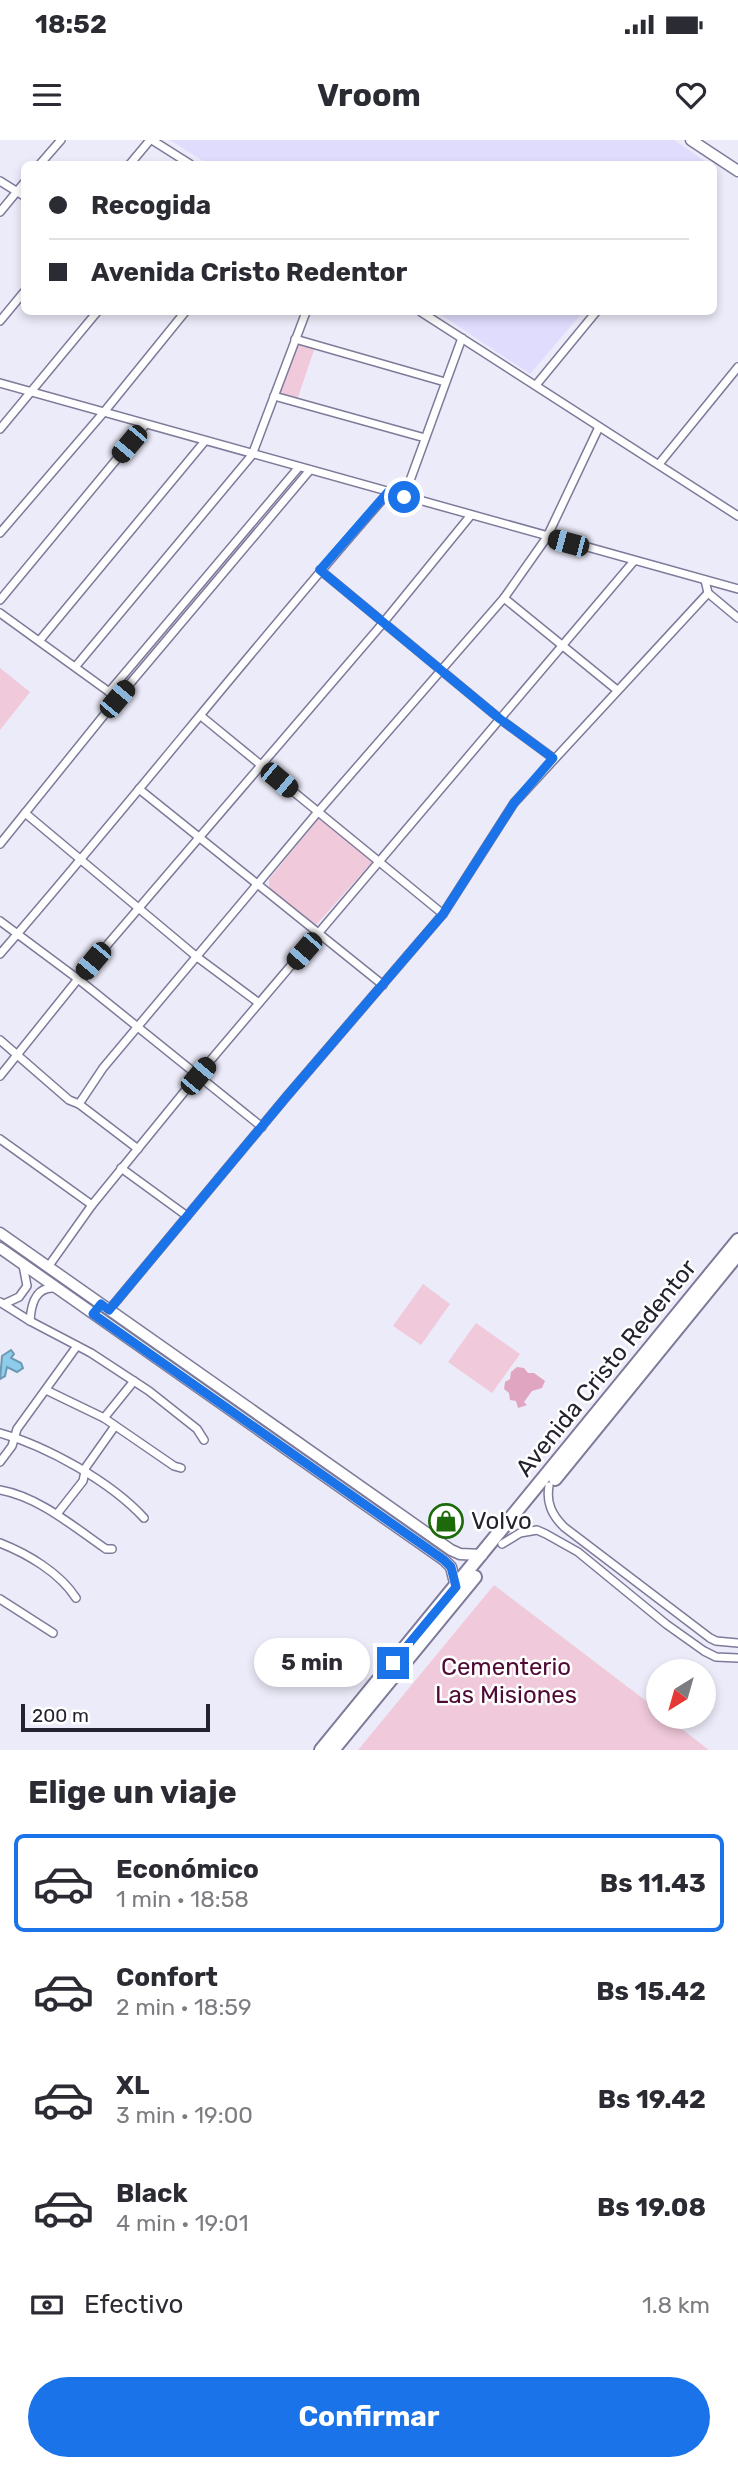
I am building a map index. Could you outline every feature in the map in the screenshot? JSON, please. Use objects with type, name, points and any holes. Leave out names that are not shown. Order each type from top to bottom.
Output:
[{"type":"highway","name":"Avenida Cristo Redentor","points":[[321,1750],[738,1240]]},
{"type":"highway","name":"Avenida Cristo Redentor","points":[[333,1750],[738,1254]]},
{"type":"main road","points":[[698,142],[715,161]]},
{"type":"main road","points":[[717,162],[738,171]]},
{"type":"main road","points":[[0,1233],[451,1550],[460,1554],[482,1555]]},
{"type":"main road","points":[[0,1248],[444,1560],[451,1567],[456,1587]]},
{"type":"main road","points":[[93,1314],[105,1307]]},
{"type":"main road","points":[[247,1421],[253,1411]]},
{"type":"main road","points":[[444,1560],[451,1550]]},
{"type":"street","points":[[43,161],[61,140]]},
{"type":"street","points":[[133,161],[151,140],[185,161]]},
{"type":"street","points":[[0,181],[21,195]]},
{"type":"street","points":[[0,212],[21,187]]},
{"type":"street","points":[[0,321],[21,296]]},
{"type":"street","points":[[0,429],[95,315]]},
{"type":"street","points":[[0,533],[183,315]]},
{"type":"street","points":[[76,666],[252,455],[305,315]]},
{"type":"street","points":[[426,315],[738,516]]},
{"type":"street","points":[[536,385],[594,315]]},
{"type":"street","points":[[404,497],[462,338]]},
{"type":"street","points":[[295,339],[445,382]]},
{"type":"street","points":[[659,464],[738,367]]},
{"type":"street","points":[[0,383],[738,589]]},
{"type":"street","points":[[274,396],[425,438]]},
{"type":"street","points":[[0,600],[145,425]]},
{"type":"street","points":[[79,1104],[103,1068],[317,813],[504,598],[547,537],[599,427]]},
{"type":"street","points":[[40,640],[205,441]]},
{"type":"street","points":[[109,692],[299,467]]},
{"type":"street","points":[[0,844],[117,699],[310,470]]},
{"type":"street","points":[[0,954],[388,492]]},
{"type":"street","points":[[0,1076],[78,979],[383,623],[471,515]]},
{"type":"street","points":[[48,1267],[121,1168],[634,561]]},
{"type":"street","points":[[320,570],[500,719],[553,758]]},
{"type":"street","points":[[705,580],[708,593],[738,618]]},
{"type":"street","points":[[105,1307],[187,1216],[443,914],[514,803],[708,593]]},
{"type":"street","points":[[504,598],[617,690]]},
{"type":"street","points":[[0,613],[76,666],[117,699]]},
{"type":"street","points":[[201,716],[443,914]]},
{"type":"street","points":[[139,789],[383,985]]},
{"type":"street","points":[[25,813],[197,957],[259,1003]]},
{"type":"street","points":[[0,921],[78,979],[262,1127]]},
{"type":"street","points":[[0,1040],[69,1100],[79,1104],[138,1149]]},
{"type":"street","points":[[0,1139],[92,1205]]},
{"type":"street","points":[[121,1168],[187,1216]]},
{"type":"street","points":[[2,1303],[19,1297],[27,1286],[23,1265]]},
{"type":"street","points":[[30,1321],[35,1297],[47,1287],[54,1287]]},
{"type":"street","points":[[2,1303],[134,1381],[197,1429],[204,1440]]},
{"type":"street","points":[[0,1462],[12,1446],[17,1429],[77,1346]]},
{"type":"street","points":[[104,1418],[134,1381]]},
{"type":"street","points":[[46,1390],[104,1418],[174,1466],[181,1468]]},
{"type":"street","points":[[57,1514],[83,1481],[86,1467],[115,1426]]},
{"type":"street","points":[[0,1433],[14,1437],[86,1472],[144,1518]]},
{"type":"street","points":[[549,1486],[548,1502],[554,1516],[564,1528],[710,1638],[738,1643]]},
{"type":"street","points":[[0,1490],[13,1493],[57,1514],[106,1549],[112,1549]]},
{"type":"street","points":[[502,1544],[520,1533],[537,1530],[587,1559],[666,1624],[711,1655],[738,1658]]},
{"type":"street","points":[[571,1548],[579,1548],[577,1538]]},
{"type":"street","points":[[0,1542],[43,1566],[68,1585],[76,1598]]},
{"type":"street","points":[[587,1559],[587,1552],[593,1550]]},
{"type":"street","points":[[0,1599],[53,1633]]},
{"type":"street","points":[[666,1624],[675,1612]]},
{"type":"shaded area","points":[[170,140],[674,140],[705,161],[203,161]]},
{"type":"shaded area","points":[[442,315],[580,315],[530,374]]},
{"type":"shaded area","points":[[11,1350],[14,1354],[11,1358],[21,1363],[23,1368],[17,1372],[7,1367],[5,1376],[0,1379],[2,1356]]},
{"type":"shaded area","points":[[517,1367],[534,1373],[545,1381],[542,1388],[532,1391],[524,1402],[527,1405],[518,1408],[516,1401],[510,1400],[509,1393],[504,1389],[505,1382]]},
{"type":"green space","points":[[297,343],[315,347],[297,400],[278,391]]},
{"type":"green space","points":[[0,668],[30,692],[0,730]]},
{"type":"green space","points":[[320,817],[373,861],[316,925],[269,889],[269,879]]},
{"type":"green space","points":[[423,1284],[450,1304],[421,1345],[393,1326]]},
{"type":"green space","points":[[476,1323],[520,1354],[492,1393],[448,1362]]},
{"type":"green space","name":"Cementerio Las Misiones","points":[[494,1585],[646,1701],[646,1729],[682,1729],[709,1750],[358,1750]]},
{"type":"place","name":"Volvo","points":[[446,1521]]},
{"type":"route","points":[[393,1663],[456,1587],[451,1567],[93,1314],[101,1304],[109,1310],[443,914],[514,803],[553,758],[500,719],[320,570],[388,492],[404,497]]}]
